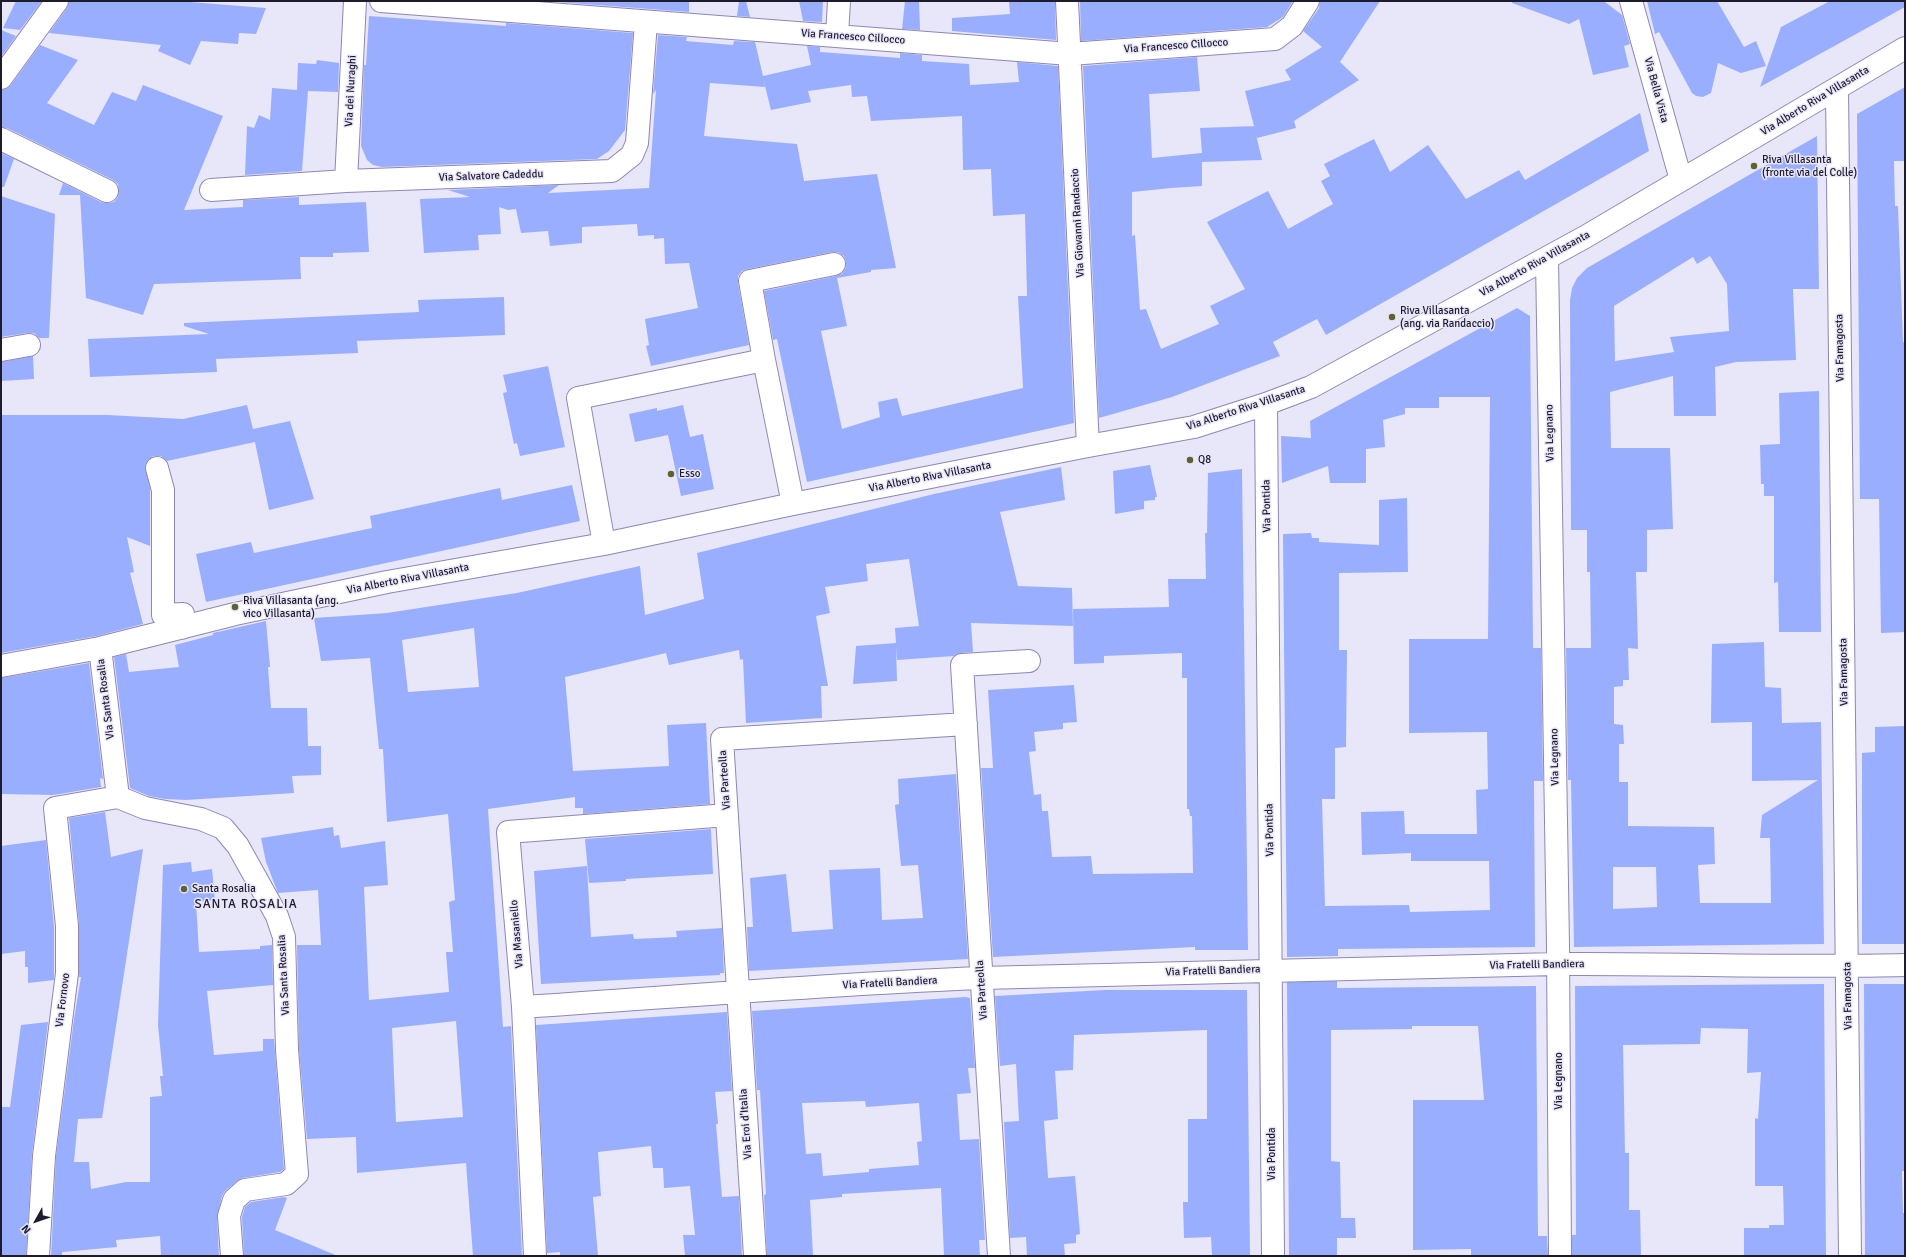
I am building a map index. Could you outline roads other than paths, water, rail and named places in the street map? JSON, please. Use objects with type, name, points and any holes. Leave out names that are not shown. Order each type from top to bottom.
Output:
[{"type":"street","points":[[1,78],[58,1]]},
{"type":"street","name":"Via dei Nuraghi","points":[[346,181],[355,1]]},
{"type":"street","name":"Via Francesco Cillocco","points":[[381,1],[1070,54],[1275,39],[1292,26],[1308,1]]},
{"type":"street","points":[[837,35],[839,1]]},
{"type":"street","name":"Via Giovanni Randaccio","points":[[1067,1],[1088,446]]},
{"type":"street","name":"Via Bella Vista","points":[[1631,1],[1681,180]]},
{"type":"street","name":"Via Salvatore Cadeddu","points":[[211,190],[346,181],[612,171],[632,156],[637,143],[646,22]]},
{"type":"street","name":"Via Alberto Riva Villasanta","points":[[1,666],[100,648],[235,614],[387,582],[604,544],[793,504],[1088,446],[1194,427],[1266,404],[1311,387],[1546,259],[1905,48]]},
{"type":"street","name":"Via Famagosta","points":[[1837,89],[1850,1256]]},
{"type":"street","points":[[1,140],[107,191]]},
{"type":"street","name":"Via Legnano","points":[[1546,259],[1558,964],[1560,1256]]},
{"type":"street","points":[[793,504],[764,360],[750,281],[834,264]]},
{"type":"street","points":[[1,350],[29,345]]},
{"type":"street","points":[[604,544],[578,398],[764,360]]},
{"type":"street","name":"Via Pontida","points":[[1266,404],[1272,969],[1273,1256]]},
{"type":"street","points":[[157,468],[163,490],[163,615],[183,614],[182,628]]},
{"type":"street","name":"Via Santa Rosalia","points":[[100,648],[118,797],[145,808],[201,819],[223,828],[241,852],[277,916],[284,937],[287,1050],[297,1174],[286,1184],[245,1190],[234,1200],[229,1216],[232,1256]]},
{"type":"street","name":"Via Parteolla","points":[[999,1256],[962,665],[1029,661]]},
{"type":"street","name":"Via Parteolla","points":[[738,992],[722,739],[966,724]]},
{"type":"street","name":"Via Fornovo","points":[[38,1256],[44,1156],[66,973],[67,926],[55,808],[118,797]]},
{"type":"street","name":"Via Masaniello","points":[[535,1256],[523,1007],[508,832],[727,815]]},
{"type":"street","name":"Via Fratelli Bandiera","points":[[523,1007],[738,992],[982,978],[1272,969],[1558,964],[1847,967],[1905,965]]},
{"type":"street","name":"Via Eroi d'Italia","points":[[738,992],[754,1256]]},
{"type":"place","name":"Riva Villasanta (fronte via del Colle)","points":[[1754,166]]},
{"type":"place","name":"Riva Villasanta (ang. via Randaccio)","points":[[1392,317]]},
{"type":"place","name":"Q8","points":[[1190,460]]},
{"type":"place","name":"Esso","points":[[671,474]]},
{"type":"place","name":"Riva Villasanta (ang. vico Villasanta)","points":[[235,607]]},
{"type":"place","name":"Santa Rosalia","points":[[184,889]]},
{"type":"district","name":"SANTA ROSALIA","points":[[246,905]]}]
